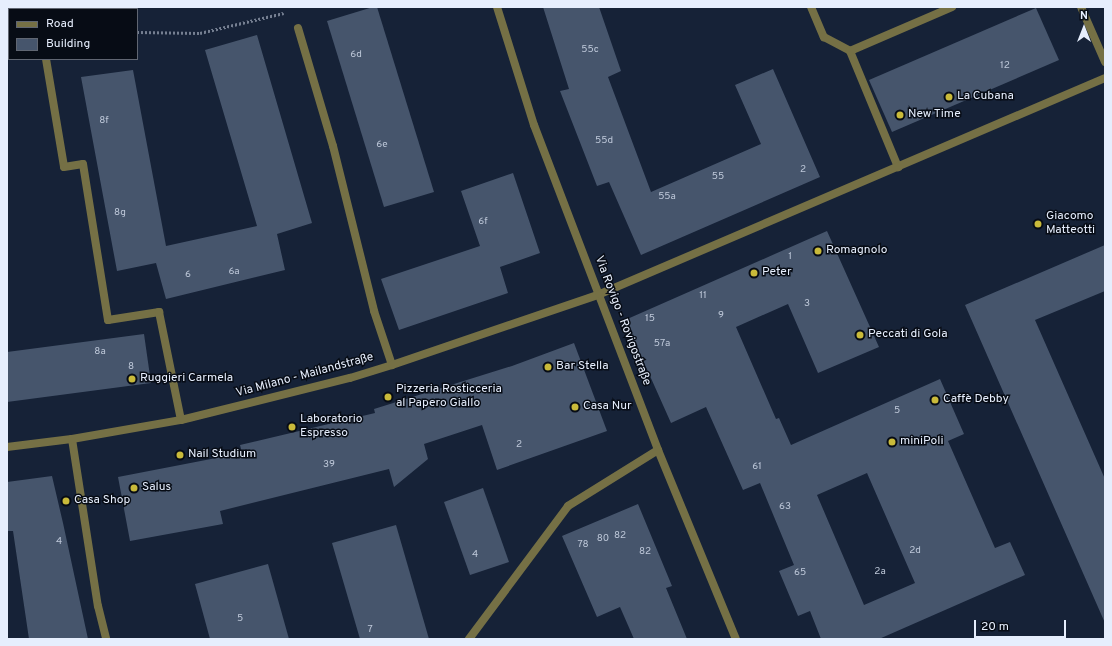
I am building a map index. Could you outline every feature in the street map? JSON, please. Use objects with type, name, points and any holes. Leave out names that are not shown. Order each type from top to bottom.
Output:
[{"type":"street","name":"Via Rovigo - Rovigostraße","points":[[497,7],[534,125],[600,294],[658,450],[736,639]]},
{"type":"street","points":[[811,7],[824,37],[850,51],[898,167]]},
{"type":"street","points":[[850,51],[942,9],[952,7]]},
{"type":"street","points":[[1081,7],[1105,62]]},
{"type":"street","points":[[298,28],[333,146],[374,311],[392,365]]},
{"type":"street","points":[[46,60],[64,167],[83,164],[108,320],[159,312],[181,420]]},
{"type":"street","name":"Via Milano - Mailandstraße","points":[[7,447],[72,439],[181,420],[350,378],[392,365],[600,294],[1105,78]]},
{"type":"street","points":[[72,439],[98,606],[106,639]]},
{"type":"street","points":[[469,639],[568,506],[658,450]]},
{"type":"path","points":[[138,32],[200,33],[292,11]]},
{"type":"building","points":[[377,7],[434,192],[384,207],[327,21]]},
{"type":"building","points":[[543,7],[599,7],[621,71],[608,77],[651,192],[761,144],[735,85],[773,69],[820,177],[641,255],[609,182],[597,186],[560,91],[569,89]]},
{"type":"building","points":[[1036,8],[1059,60],[892,132],[869,80]]},
{"type":"building","points":[[257,35],[312,223],[277,234],[285,270],[166,299],[156,263],[117,271],[81,77],[133,70],[166,246],[257,226],[205,50]]},
{"type":"building","points":[[513,173],[540,253],[500,267],[508,293],[399,330],[381,279],[480,246],[461,191]]},
{"type":"building","points":[[827,231],[879,347],[818,373],[788,304],[736,327],[776,419],[779,418],[791,445],[940,379],[964,434],[948,441],[995,548],[1010,542],[1025,575],[879,639],[821,639],[810,611],[798,616],[779,571],[794,565],[760,483],[743,490],[706,407],[671,423],[625,320]],"holes":[[[867,473],[915,583],[864,605],[817,495]]]},
{"type":"building","points":[[1105,245],[1105,291],[1035,320],[1105,479],[1105,623],[965,305]]},
{"type":"building","points":[[144,334],[151,383],[7,402],[7,352]]},
{"type":"building","points":[[574,343],[607,431],[497,470],[482,425],[424,444],[428,459],[394,487],[389,469],[220,511],[223,524],[130,541],[118,477],[242,453],[240,445],[375,413],[374,409],[512,366]]},
{"type":"building","points":[[52,476],[88,639],[29,639],[13,531],[7,531],[7,482]]},
{"type":"building","points":[[483,488],[509,562],[470,575],[444,502]]},
{"type":"building","points":[[638,504],[672,586],[666,588],[687,639],[634,639],[620,607],[597,617],[562,536]]},
{"type":"building","points":[[396,525],[429,639],[360,639],[332,543]]},
{"type":"building","points":[[268,564],[289,639],[210,639],[195,584]]},
{"type":"place","name":"La Cubana","points":[[949,97]]},
{"type":"place","name":"New Time","points":[[900,115]]},
{"type":"place","name":"Giacomo Matteotti","points":[[1038,224]]},
{"type":"place","name":"Romagnolo","points":[[818,251]]},
{"type":"place","name":"Peter","points":[[754,273]]},
{"type":"place","name":"Peccati di Gola","points":[[860,335]]},
{"type":"place","name":"Bar Stella","points":[[548,367]]},
{"type":"place","name":"Ruggieri Carmela","points":[[132,379]]},
{"type":"place","name":"Pizzeria Rosticceria al Papero Giallo","points":[[388,397]]},
{"type":"place","name":"Caffè Debby","points":[[935,400]]},
{"type":"place","name":"Casa Nur","points":[[575,407]]},
{"type":"place","name":"Laboratorio Espresso","points":[[292,427]]},
{"type":"place","name":"miniPoli","points":[[892,442]]},
{"type":"place","name":"Nail Studium","points":[[180,455]]},
{"type":"place","name":"Salus","points":[[134,488]]},
{"type":"place","name":"Casa Shop","points":[[66,501]]}]
